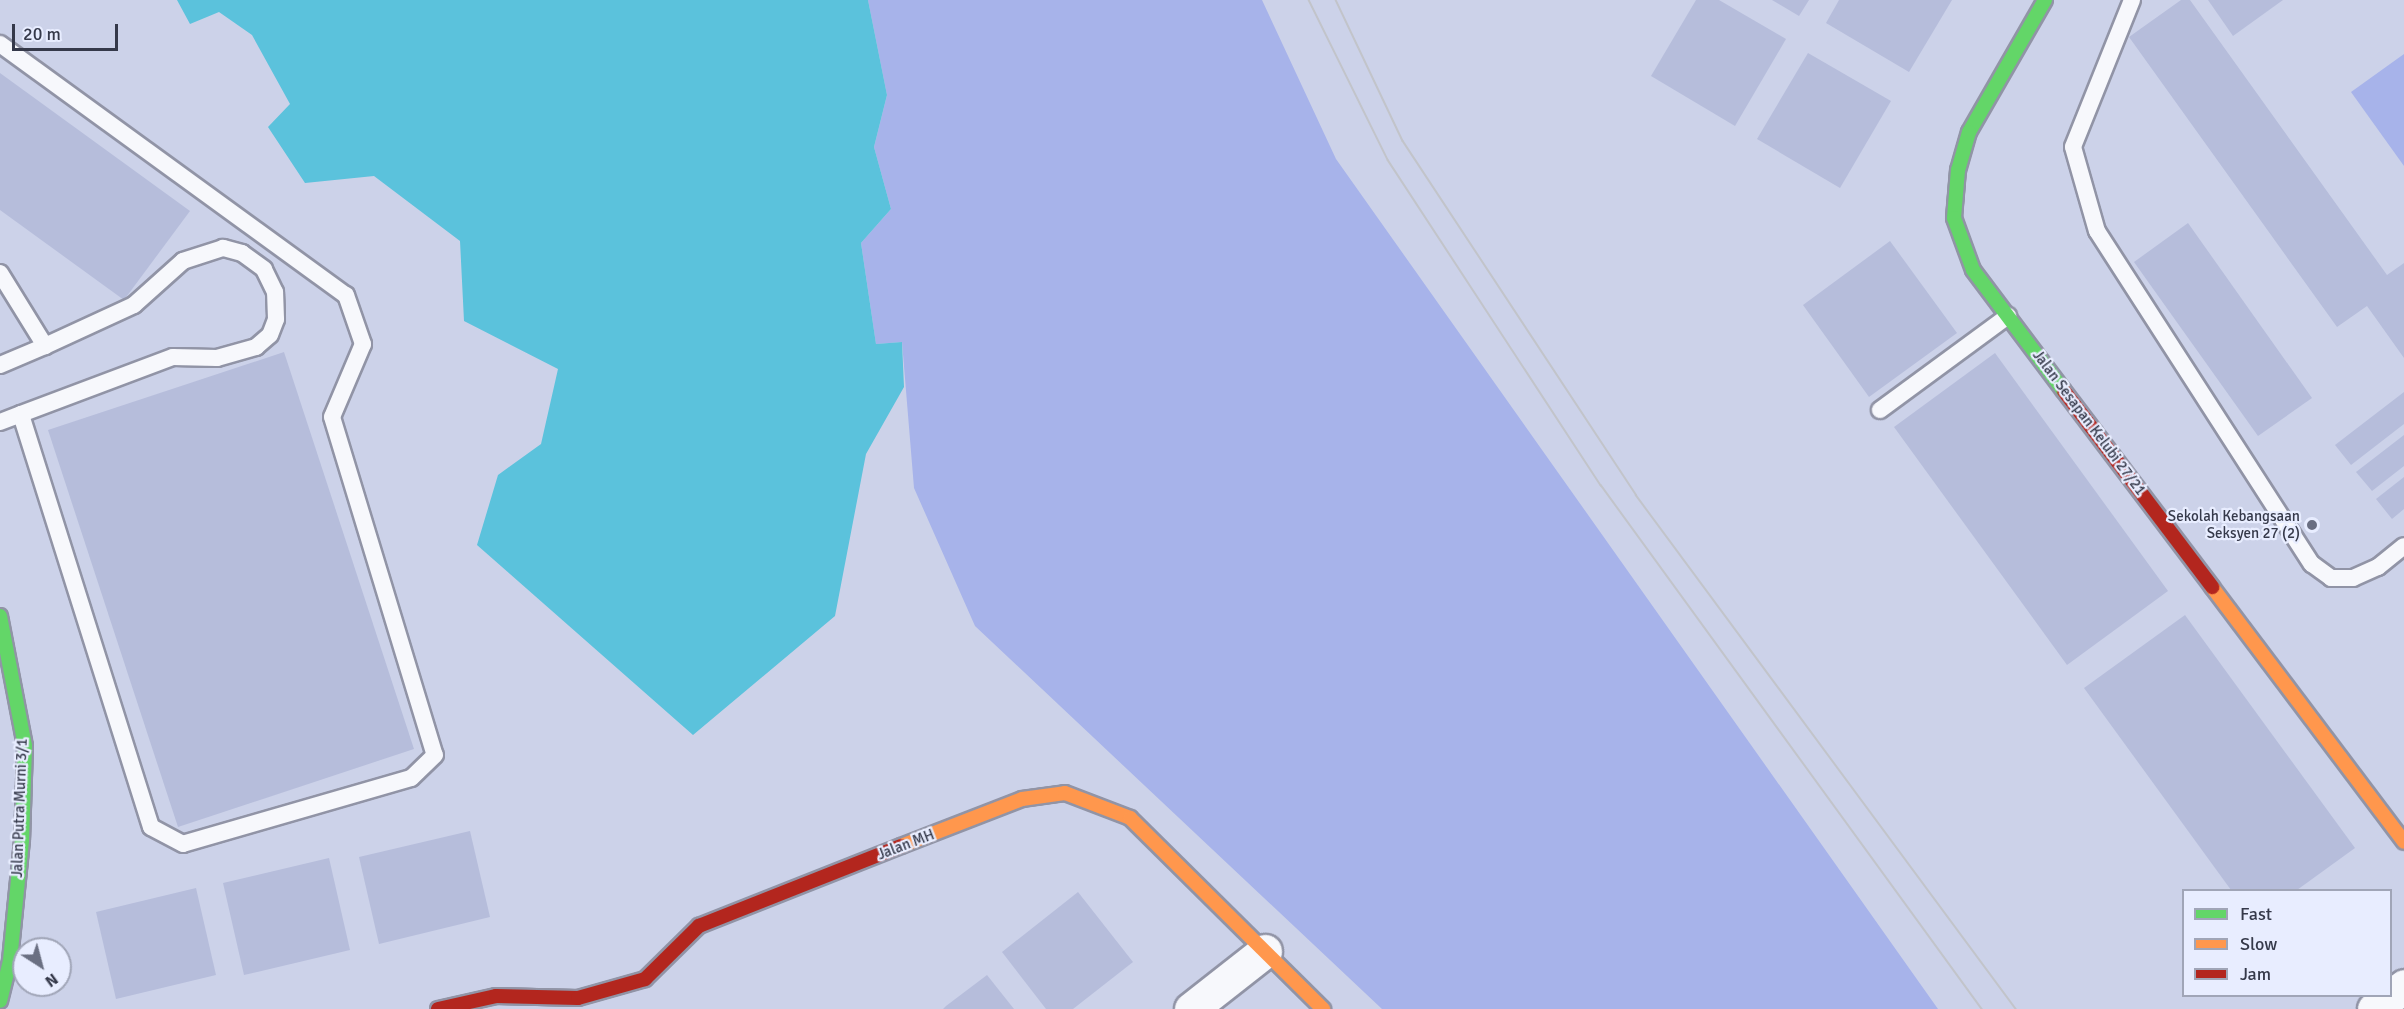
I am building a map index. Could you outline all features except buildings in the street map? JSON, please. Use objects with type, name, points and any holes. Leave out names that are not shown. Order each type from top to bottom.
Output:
[{"type":"street","name":"Jalan Sesapan Kelubi 27/21","points":[[2045,0],[1968,132],[1958,170],[1954,218],[1973,270],[2404,842]]},
{"type":"street","name":"Jalan Putra Murni 3/1","points":[[0,616],[9,645],[25,746],[22,840],[10,961],[0,1001]]},
{"type":"street","name":"Jalan MH","points":[[438,1009],[496,996],[579,1004],[645,979],[699,926],[1023,799],[1065,794],[1130,818],[1323,1009]]},
{"type":"street","points":[[1191,1009],[1265,951]]},
{"type":"street","points":[[2392,995],[2404,986]]},
{"type":"street","points":[[2374,1009],[2390,997]]},
{"type":"lane","points":[[2132,0],[2073,147],[2097,231],[2312,564],[2331,578],[2353,578],[2379,567],[2404,546]]},
{"type":"lane","points":[[0,44],[346,295],[363,344],[332,417],[435,755],[411,778],[183,844],[151,827],[21,414]]},
{"type":"lane","points":[[0,365],[134,304],[183,261],[224,248],[243,254],[264,269],[275,292],[276,319],[270,335],[256,347],[217,358],[173,357],[0,422]]},
{"type":"lane","points":[[0,273],[45,346]]},
{"type":"lane","points":[[1880,410],[2008,316]]},
{"type":"shaded area","points":[[177,0],[868,0],[887,95],[874,147],[891,209],[861,243],[876,344],[902,342],[904,387],[866,454],[835,616],[693,735],[477,545],[498,475],[541,444],[558,369],[464,321],[460,241],[374,176],[305,183],[268,127],[290,104],[252,35],[219,12],[190,24]]},
{"type":"shaded area","points":[[868,0],[1262,0],[1336,159],[1938,1009],[1382,1009],[975,626],[914,488],[902,342],[876,344],[861,243],[891,209],[874,147],[887,95]]},
{"type":"shaded area","points":[[2404,54],[2404,166],[2351,92]]},
{"type":"tram line","points":[[1309,0],[1388,160],[1601,485],[1982,1009]]},
{"type":"tram line","points":[[1336,0],[1403,141],[1636,495],[2016,1009]]},
{"type":"traffic: fast","points":[[2045,0],[1969,132],[1958,170],[1954,218],[1973,270],[2064,391]]},
{"type":"traffic: fast","points":[[0,616],[25,746],[22,840],[10,961],[0,1001]]},
{"type":"traffic: slow","points":[[2212,587],[2404,842]]},
{"type":"traffic: slow","points":[[901,846],[1022,799],[1065,793],[1130,818],[1323,1009]]},
{"type":"traffic: jam","points":[[2064,391],[2212,587]]},
{"type":"traffic: jam","points":[[438,1009],[496,996],[578,998],[645,979],[699,926],[901,846]]},
{"type":"place","name":"Sekolah Kebangsaan Seksyen 27 (2)","points":[[2312,525]]}]
